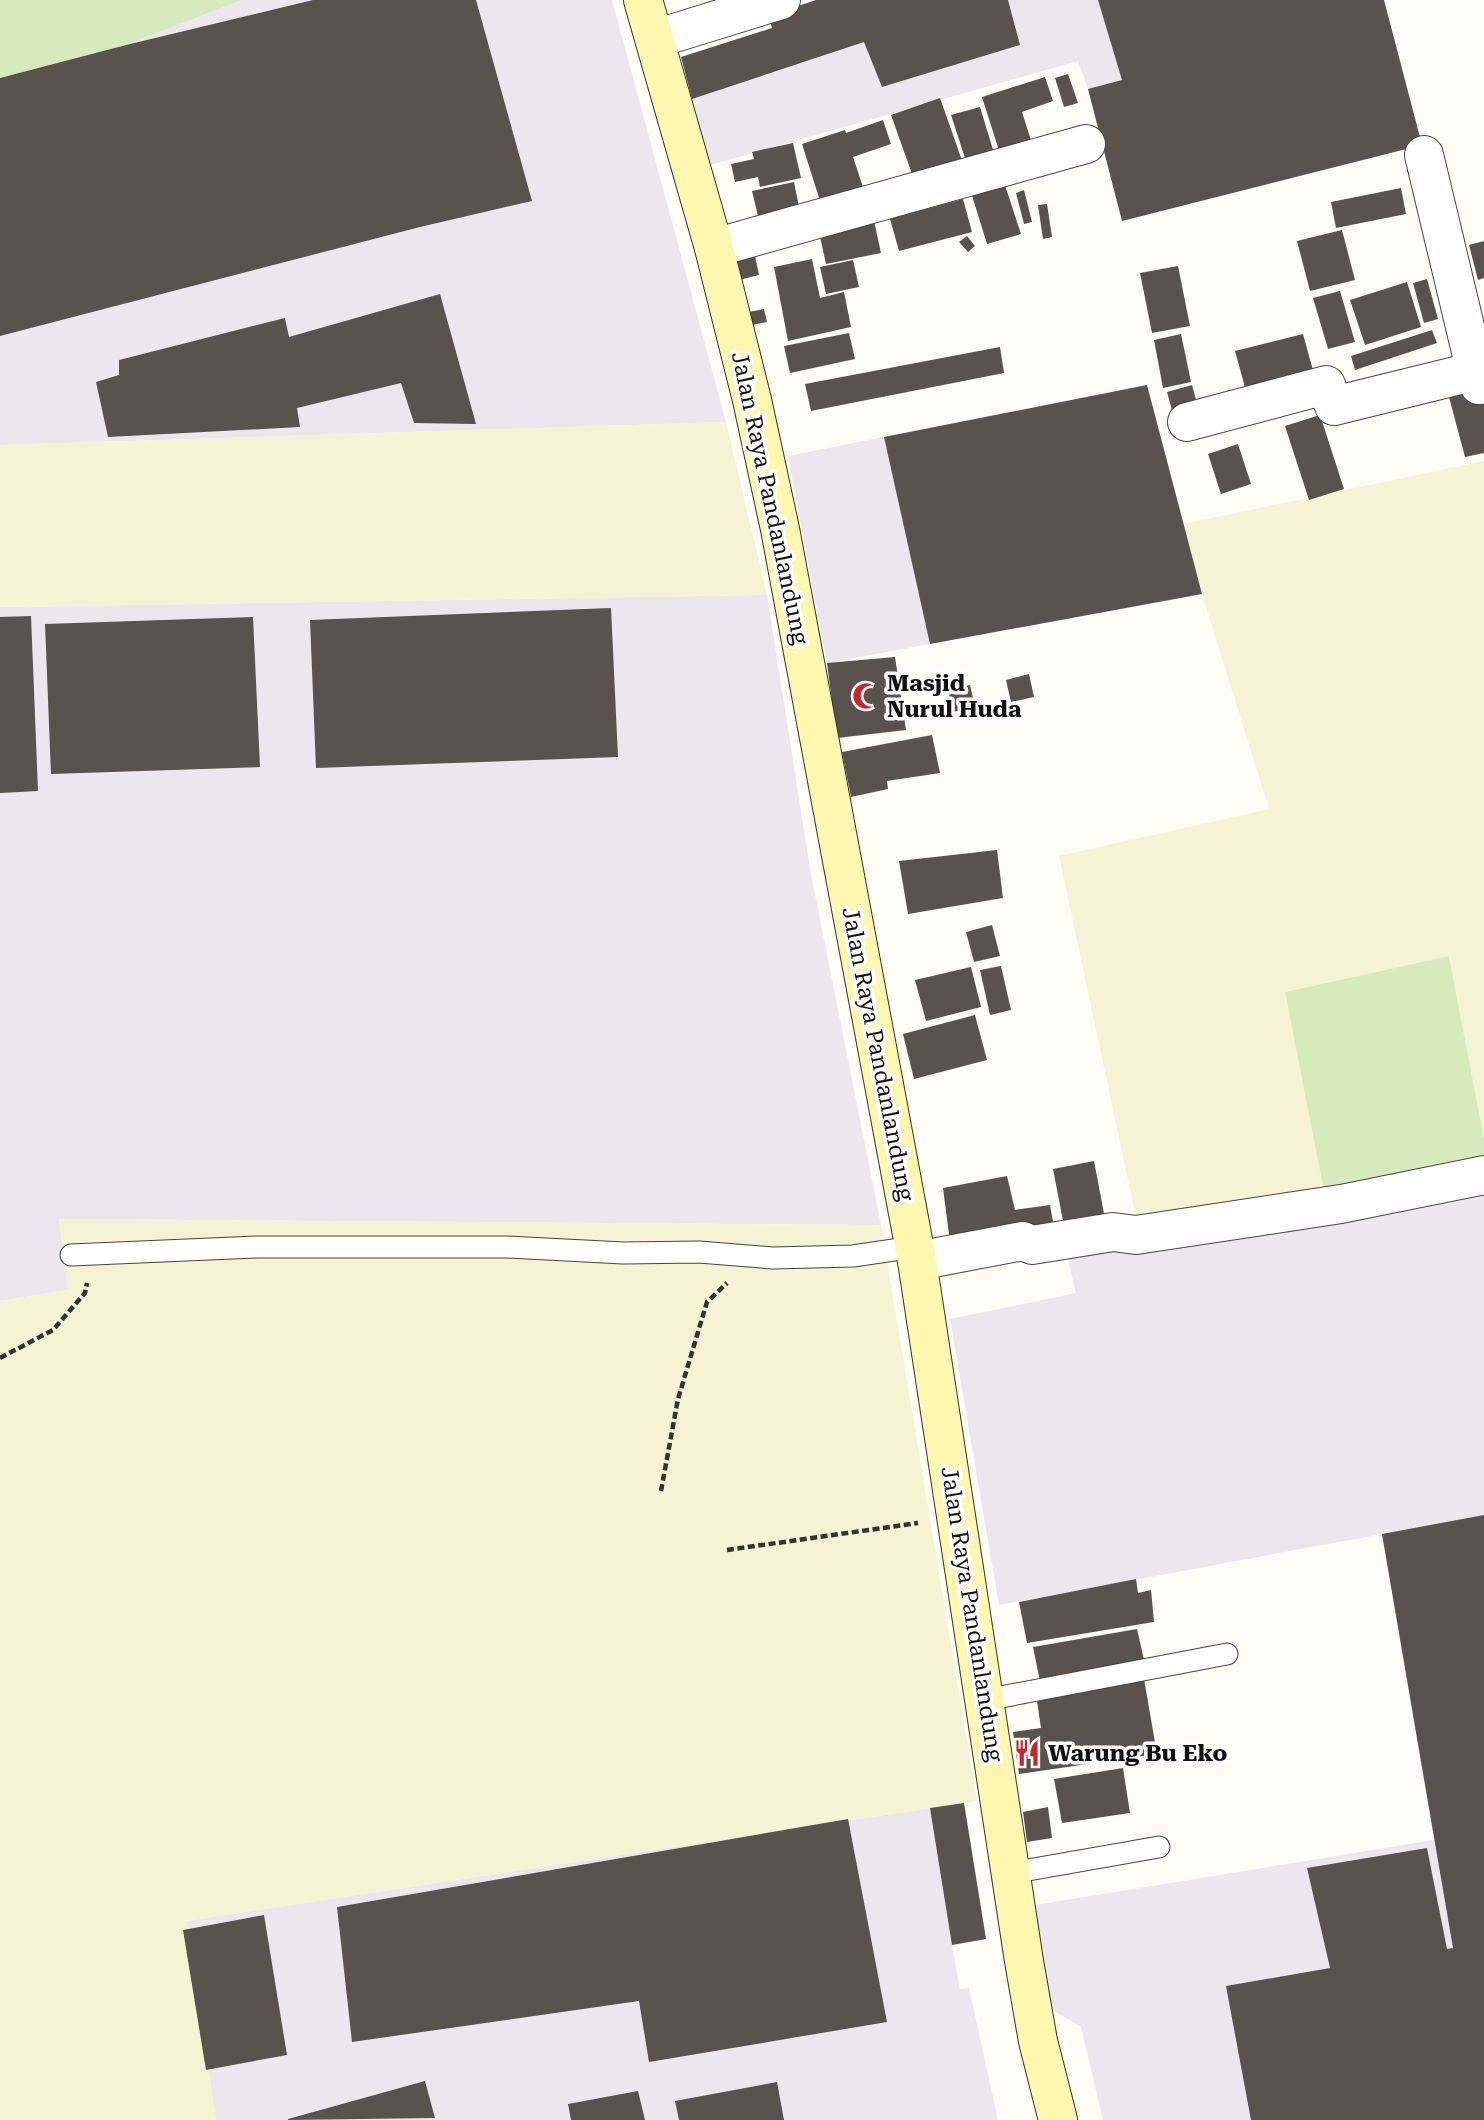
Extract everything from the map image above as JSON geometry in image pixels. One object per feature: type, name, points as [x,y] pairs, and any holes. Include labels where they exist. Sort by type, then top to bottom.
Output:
[{"type":"street","name":"Jalan Raya Pandanlandung","points":[[643,0],[713,248],[752,400],[780,529],[916,1254],[1038,2041],[1058,2120]]},
{"type":"street","points":[[655,39],[781,0]]},
{"type":"street","points":[[713,248],[1086,144]]},
{"type":"street","points":[[1187,422],[1326,385],[1334,406],[1480,378],[1424,155]]},
{"type":"street","points":[[916,1254],[1023,1241],[1032,1245],[1113,1232],[1136,1235],[1341,1203],[1484,1175]]},
{"type":"lane","points":[[81,1254],[257,1247],[507,1247],[623,1253],[699,1252],[773,1258],[916,1254]]},
{"type":"lane","points":[[985,1700],[1227,1654]]},
{"type":"lane","points":[[1011,1872],[1158,1847]]},
{"type":"path","points":[[0,1358],[53,1330],[85,1293],[81,1254]]},
{"type":"path","points":[[661,1490],[678,1399],[707,1302],[739,1272],[773,1258]]},
{"type":"path","points":[[727,1550],[957,1517]]},
{"type":"shaded area","points":[[242,0],[612,0],[726,422],[0,445],[0,78],[126,45]]},
{"type":"shaded area","points":[[848,0],[1384,0],[1422,145],[1122,221],[1088,89],[1078,61],[710,165],[692,99],[863,42]]},
{"type":"shaded area","points":[[1147,385],[1202,594],[827,663],[788,456]]},
{"type":"shaded area","points":[[726,422],[767,595],[0,607],[0,445]]},
{"type":"shaded area","points":[[1484,461],[1484,1139],[1449,956],[1285,992],[1326,1202],[1138,1227],[1059,856],[1269,809],[1183,524]]},
{"type":"shaded area","points":[[767,595],[810,869],[881,1225],[59,1219],[68,1290],[0,1301],[0,607]]},
{"type":"shaded area","points":[[1484,1180],[1484,2120],[1103,2120],[1081,2027],[1049,2008],[1035,1905],[1434,1840],[1382,1534],[999,1605],[950,1319],[1076,1293],[1064,1243]]},
{"type":"shaded area","points":[[59,1219],[881,1225],[977,1801],[186,1921],[216,2120],[0,2120],[0,1301],[68,1290]]},
{"type":"shaded area","points":[[964,1803],[986,1939],[952,1945],[960,1989],[969,1988],[998,2120],[216,2120],[185,1921]]},
{"type":"green space","points":[[0,0],[242,0],[126,45],[0,78]]},
{"type":"green space","points":[[1449,956],[1484,1139],[1484,1163],[1326,1202],[1285,992]]},
{"type":"building","points":[[313,0],[476,0],[532,201],[420,227],[0,336],[0,78]]},
{"type":"building","points":[[816,0],[1008,0],[1020,45],[882,87],[864,42],[692,99],[681,57],[772,28],[768,16]]},
{"type":"building","points":[[1098,0],[1384,0],[1422,145],[1122,221],[1088,89],[1122,80]]},
{"type":"building","points":[[1068,74],[1078,103],[1064,107],[1055,78]]},
{"type":"building","points":[[1045,77],[1053,101],[1022,112],[1034,150],[1002,160],[982,97]]},
{"type":"building","points":[[940,98],[965,169],[916,185],[891,115]]},
{"type":"building","points":[[980,107],[994,153],[966,161],[951,115]]},
{"type":"building","points":[[883,120],[891,144],[853,157],[864,190],[821,204],[802,144]]},
{"type":"building","points":[[793,143],[801,178],[760,187],[758,177],[735,182],[731,164],[754,159],[752,152]]},
{"type":"building","points":[[1003,179],[1021,234],[987,244],[970,189]]},
{"type":"building","points":[[794,182],[800,212],[759,220],[752,191]]},
{"type":"building","points":[[1401,188],[1406,214],[1336,228],[1331,202]]},
{"type":"building","points":[[1024,190],[1032,222],[1024,224],[1016,193]]},
{"type":"building","points":[[963,199],[972,232],[899,251],[890,219]]},
{"type":"building","points":[[1047,204],[1052,237],[1043,239],[1038,205]]},
{"type":"building","points":[[872,211],[881,253],[826,264],[817,223]]},
{"type":"building","points":[[1342,230],[1355,280],[1310,291],[1297,241]]},
{"type":"building","points":[[967,236],[975,246],[968,252],[959,242]]},
{"type":"building","points":[[1484,241],[1484,278],[1478,280],[1469,245]]},
{"type":"building","points":[[753,246],[759,275],[739,280],[732,251]]},
{"type":"building","points":[[812,259],[820,298],[844,292],[851,327],[788,341],[774,267]]},
{"type":"building","points":[[853,260],[859,287],[826,294],[820,267]]},
{"type":"building","points":[[1178,266],[1190,326],[1152,333],[1140,273]]},
{"type":"building","points":[[1427,279],[1438,319],[1424,323],[1413,283]]},
{"type":"building","points":[[1407,282],[1421,327],[1365,345],[1350,300]]},
{"type":"building","points":[[1340,291],[1355,342],[1328,349],[1313,298]]},
{"type":"building","points":[[440,294],[476,424],[414,423],[401,383],[297,408],[300,427],[108,437],[96,382],[119,375],[119,360],[285,318],[289,337]]},
{"type":"building","points":[[764,309],[767,322],[752,325],[749,312]]},
{"type":"building","points":[[1432,330],[1437,343],[1355,370],[1351,356]]},
{"type":"building","points":[[849,333],[855,359],[790,373],[784,346]]},
{"type":"building","points":[[1181,334],[1191,382],[1163,388],[1154,340]]},
{"type":"building","points":[[1303,334],[1314,374],[1246,391],[1235,351]]},
{"type":"building","points":[[1000,347],[1004,373],[811,411],[805,384]]},
{"type":"building","points":[[1147,385],[1202,594],[930,644],[884,437]]},
{"type":"building","points":[[1192,385],[1198,407],[1173,414],[1167,392]]},
{"type":"building","points":[[1484,389],[1484,453],[1465,457],[1449,397]]},
{"type":"building","points":[[1320,415],[1344,489],[1309,500],[1285,426]]},
{"type":"building","points":[[1238,444],[1251,484],[1221,494],[1208,454]]},
{"type":"building","points":[[611,608],[618,757],[316,768],[310,620]]},
{"type":"building","points":[[31,616],[38,791],[0,793],[0,617]]},
{"type":"building","points":[[253,617],[260,767],[51,774],[45,624]]},
{"type":"building","name":"Masjid Nurul Huda","points":[[895,657],[906,730],[837,738],[827,663]]},
{"type":"building","points":[[1029,674],[1034,697],[1011,702],[1006,680]]},
{"type":"building","points":[[970,685],[975,707],[953,712],[948,690]]},
{"type":"building","points":[[932,735],[940,773],[887,781],[888,789],[851,797],[842,752]]},
{"type":"building","points":[[997,850],[1003,898],[908,914],[899,861]]},
{"type":"building","points":[[992,925],[1000,956],[974,962],[966,932]]},
{"type":"building","points":[[1001,966],[1011,1010],[990,1015],[980,970]]},
{"type":"building","points":[[971,967],[981,1007],[926,1021],[915,980]]},
{"type":"building","points":[[975,1015],[987,1060],[914,1079],[903,1034]]},
{"type":"building","points":[[1094,1161],[1106,1224],[1065,1231],[1053,1169]]},
{"type":"building","points":[[1007,1176],[1015,1210],[1050,1205],[1055,1233],[951,1250],[943,1188]]},
{"type":"building","points":[[1484,1515],[1484,2120],[1251,2120],[1226,1986],[1330,1968],[1307,1868],[1427,1848],[1447,1949],[1453,1948],[1382,1534]]},
{"type":"building","points":[[1136,1579],[1138,1593],[1151,1590],[1154,1622],[1027,1643],[1019,1602]]},
{"type":"building","points":[[1137,1629],[1145,1664],[1041,1686],[1033,1647]]},
{"type":"building","points":[[1143,1673],[1157,1754],[1019,1774],[1013,1732],[1041,1728],[1036,1694]]},
{"type":"building","points":[[1123,1768],[1130,1813],[1062,1823],[1054,1779]]},
{"type":"building","points":[[964,1803],[986,1939],[952,1945],[930,1808]]},
{"type":"building","points":[[1048,1807],[1052,1838],[1027,1842],[1023,1812]]},
{"type":"building","points":[[848,1819],[887,2022],[649,2062],[639,2001],[352,2042],[337,1907]]},
{"type":"building","points":[[264,1915],[287,2055],[206,2070],[183,1930]]},
{"type":"building","points":[[425,2081],[435,2118],[288,2120],[288,2119]]},
{"type":"building","points":[[777,2082],[784,2120],[679,2120],[675,2101]]},
{"type":"building","points":[[638,2091],[645,2120],[571,2120],[568,2104]]},
{"type":"place","name":"Masjid Nurul Huda","points":[[866,696]]},
{"type":"place","name":"Warung Bu Eko","points":[[1027,1753]]}]
